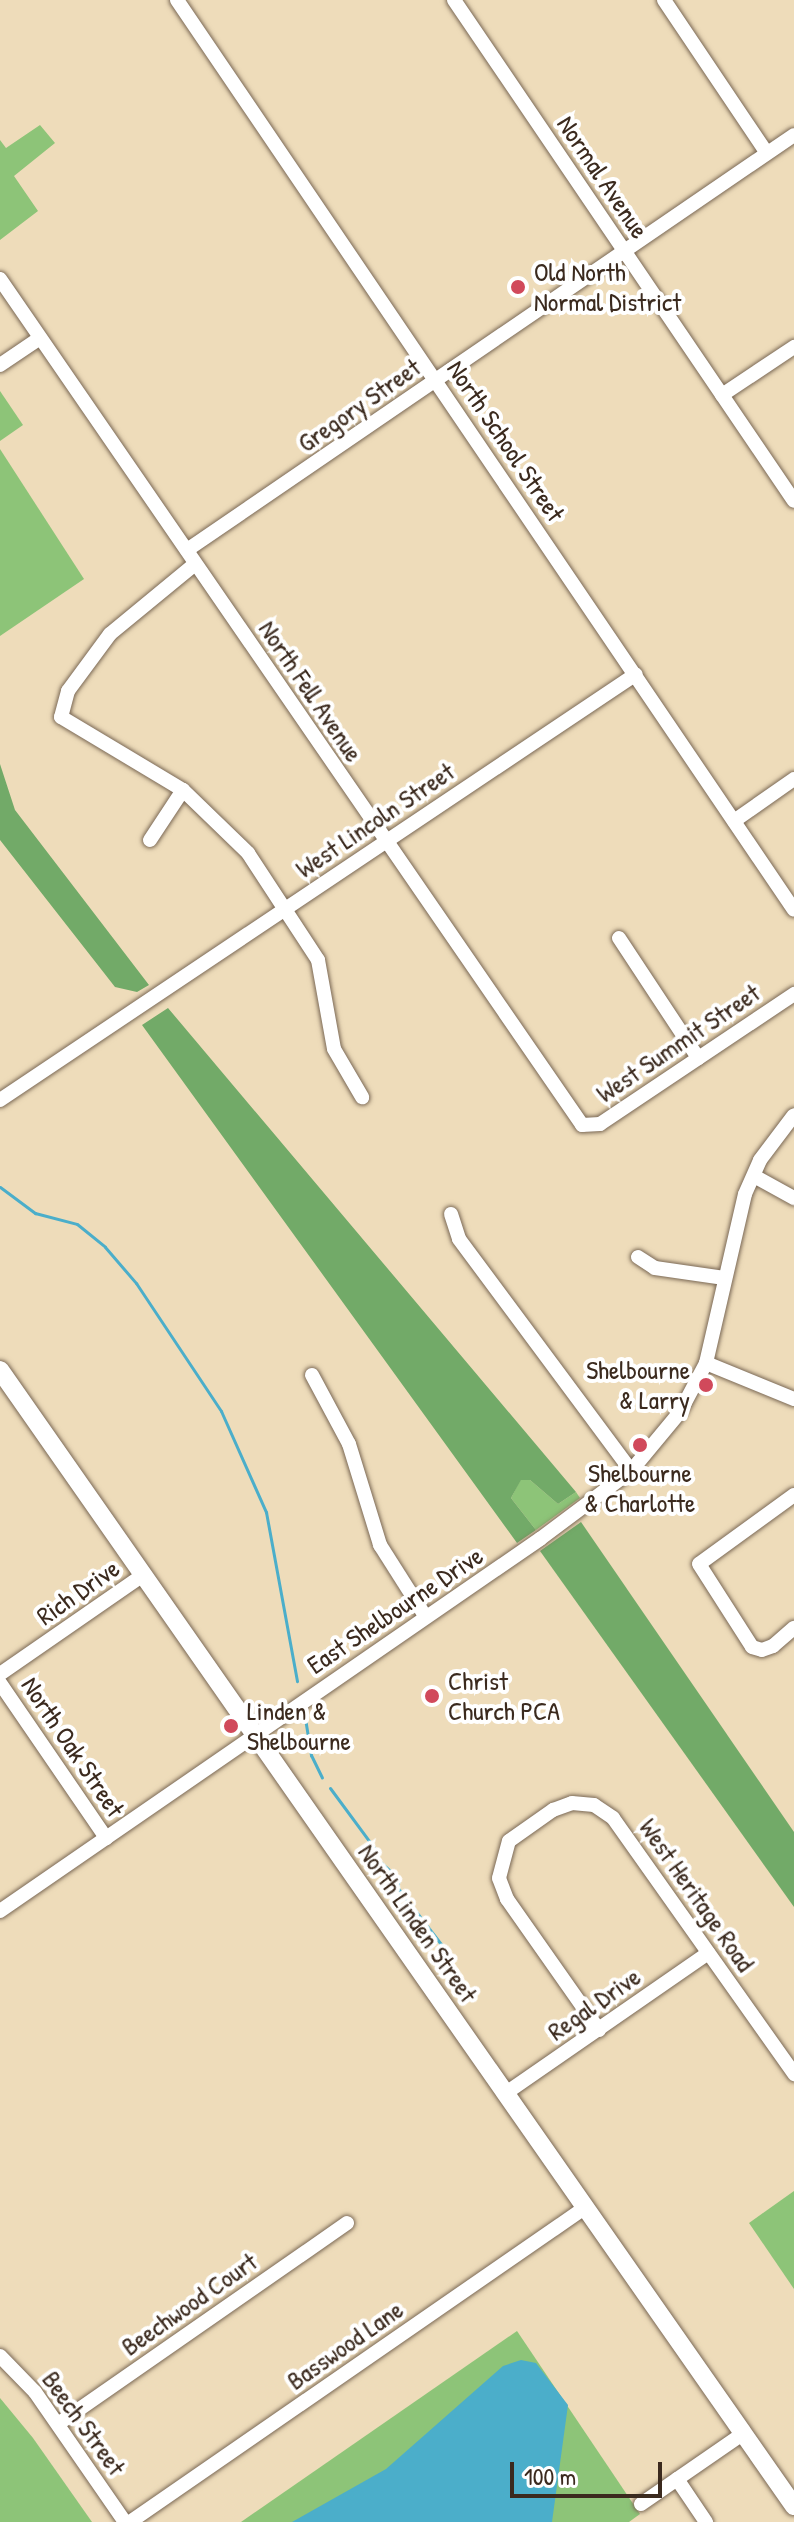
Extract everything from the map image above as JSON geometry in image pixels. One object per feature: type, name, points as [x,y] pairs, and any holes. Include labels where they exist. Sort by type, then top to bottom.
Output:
[{"type":"main road","name":"North Linden Street","points":[[0,1370],[794,2506]]},
{"type":"street","name":"North School Street","points":[[177,0],[794,910]]},
{"type":"street","name":"Normal Avenue","points":[[454,0],[794,501]]},
{"type":"street","points":[[664,0],[767,153]]},
{"type":"street","name":"Gregory Street","points":[[187,550],[794,135]]},
{"type":"street","name":"North Fell Avenue","points":[[0,279],[576,1119],[587,1127]]},
{"type":"street","points":[[0,365],[40,338]]},
{"type":"street","points":[[722,395],[794,347]]},
{"type":"street","points":[[195,564],[110,634],[59,709],[63,722],[183,790],[238,842],[318,960],[334,1049],[362,1097]]},
{"type":"street","name":"West Lincoln Street","points":[[0,1100],[636,674]]},
{"type":"street","points":[[734,821],[794,779]]},
{"type":"street","points":[[150,840],[183,790]]},
{"type":"street","points":[[619,938],[698,1058]]},
{"type":"street","name":"West Summit Street","points":[[587,1127],[600,1124],[794,994]]},
{"type":"street","name":"East Shelbourne Drive","points":[[0,1911],[540,1539],[631,1471],[680,1412],[706,1363],[733,1228],[754,1176],[794,1115]]},
{"type":"street","points":[[754,1176],[794,1198]]},
{"type":"street","points":[[451,1214],[459,1239],[631,1471]]},
{"type":"street","points":[[638,1257],[655,1268],[724,1278]]},
{"type":"street","points":[[706,1363],[794,1399]]},
{"type":"street","points":[[312,1375],[349,1444],[380,1545],[425,1616]]},
{"type":"street","points":[[794,1495],[708,1554],[699,1571],[756,1648],[773,1646],[794,1628]]},
{"type":"street","name":"Rich Drive","points":[[0,1674],[143,1575]]},
{"type":"street","name":"North Oak Street","points":[[0,1683],[106,1838]]},
{"type":"street","name":"West Heritage Road","points":[[599,2030],[500,1885],[505,1848],[532,1824],[572,1803],[608,1813],[794,2074]]},
{"type":"street","name":"Regal Drive","points":[[506,2093],[708,1953]]},
{"type":"street","name":"Basswood Lane","points":[[128,2522],[586,2207]]},
{"type":"street","name":"Beechwood Court","points":[[58,2424],[347,2223]]},
{"type":"street","name":"Beech Street","points":[[0,2356],[58,2424],[128,2522]]},
{"type":"street","points":[[641,2504],[744,2433]]},
{"type":"street","points":[[677,2479],[706,2522]]},
{"type":"green space","points":[[40,125],[55,143],[14,176],[38,211],[0,240],[0,140],[6,148]]},
{"type":"green space","points":[[0,391],[23,425],[0,441]]},
{"type":"green space","points":[[0,449],[84,579],[0,636]]},
{"type":"green space","points":[[0,764],[15,810],[149,985],[137,992],[115,987],[0,840]]},
{"type":"green space","points":[[168,1008],[576,1492],[558,1504],[530,1480],[521,1480],[511,1498],[536,1530],[517,1543],[142,1025]]},
{"type":"green space","points":[[521,1479],[530,1480],[558,1504],[576,1492],[580,1498],[536,1530],[511,1498]]},
{"type":"green space","points":[[581,1522],[794,1832],[794,1907],[540,1551]]},
{"type":"green space","points":[[794,2191],[794,2289],[749,2223]]},
{"type":"green space","points":[[517,2331],[640,2514],[629,2522],[241,2522]]},
{"type":"green space","points":[[0,2398],[33,2438],[92,2522],[0,2522]]},
{"type":"water","points":[[521,2360],[536,2363],[568,2405],[552,2522],[292,2522],[386,2469],[503,2366]]},
{"type":"waterway","points":[[0,1187],[35,1213],[77,1224],[105,1247],[136,1283],[221,1411],[266,1512],[297,1681]]},
{"type":"waterway","points":[[304,1712],[311,1755],[322,1778]]},
{"type":"waterway","points":[[330,1788],[375,1849],[376,1858],[399,1879],[397,1887],[444,1948],[445,1960]]},
{"type":"place","name":"Old North Normal District","points":[[518,287]]},
{"type":"place","name":"Shelbourne & Larry","points":[[706,1385]]},
{"type":"place","name":"Shelbourne & Charlotte","points":[[640,1445]]},
{"type":"place","name":"Christ Church PCA","points":[[432,1696]]},
{"type":"place","name":"Linden & Shelbourne","points":[[231,1726]]}]
